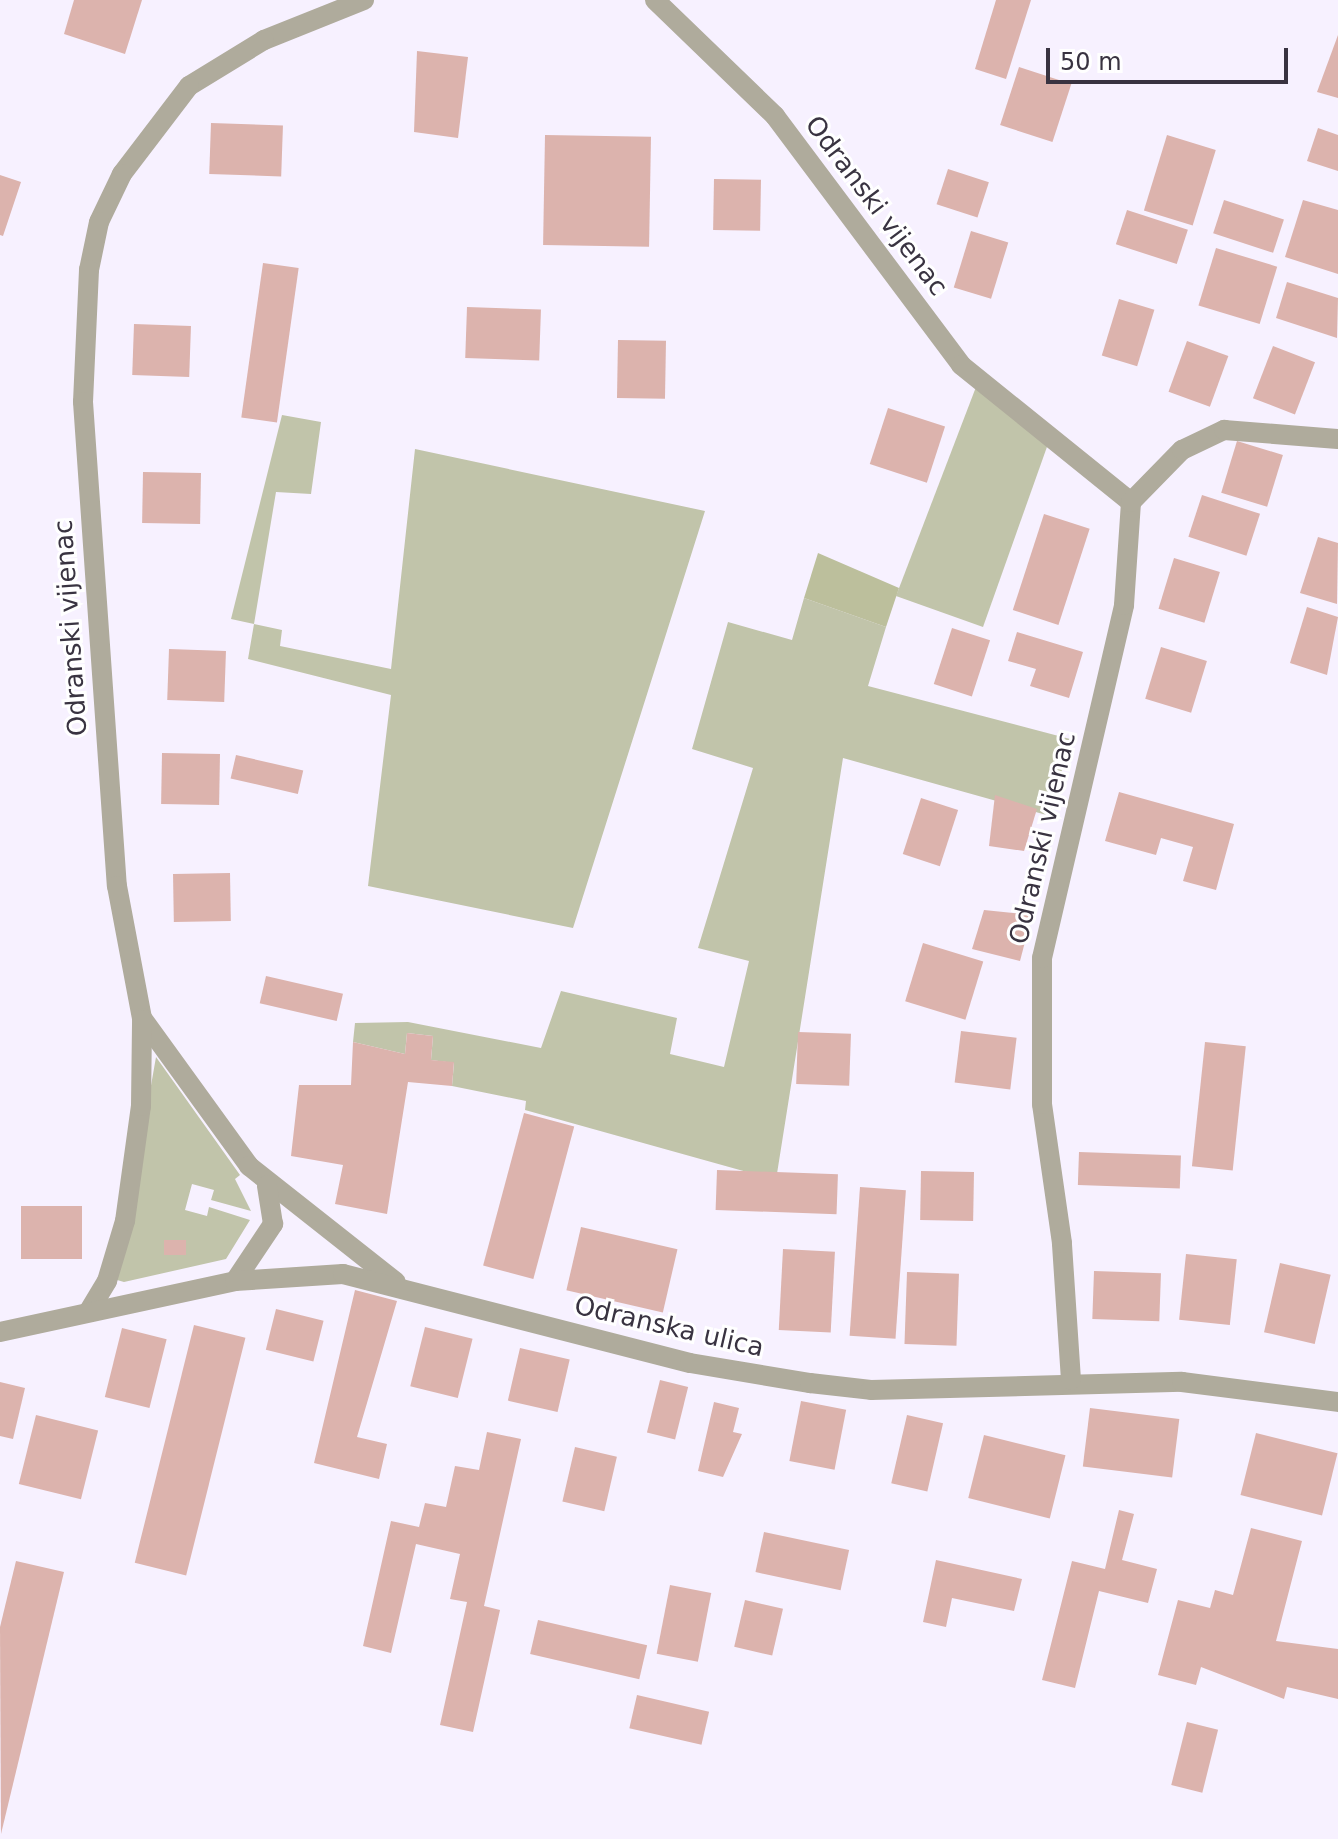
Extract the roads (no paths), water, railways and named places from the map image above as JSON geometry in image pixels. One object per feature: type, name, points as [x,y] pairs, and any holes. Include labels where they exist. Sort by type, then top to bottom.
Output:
[{"type":"street","name":"Odranski vijenac","points":[[364,0],[264,40],[189,86],[122,174],[99,222],[82,326],[90,550],[117,886],[142,1018],[267,1185],[396,1282]]},
{"type":"street","name":"Odranski vijenac","points":[[655,0],[775,116],[961,365],[1131,502],[1124,605],[1042,958],[1042,1104],[1062,1243],[1071,1380]]},
{"type":"street","points":[[1131,502],[1182,450],[1224,430],[1338,439]]},
{"type":"street","points":[[89,1311],[107,1281],[125,1221],[141,1106],[142,1018]]},
{"type":"street","points":[[235,1281],[273,1224],[267,1185]]},
{"type":"street","name":"Odranska ulica","points":[[0,1332],[235,1281],[308,1272],[396,1282],[676,1360],[810,1383],[871,1390],[1071,1380],[1182,1382],[1338,1402]]}]
